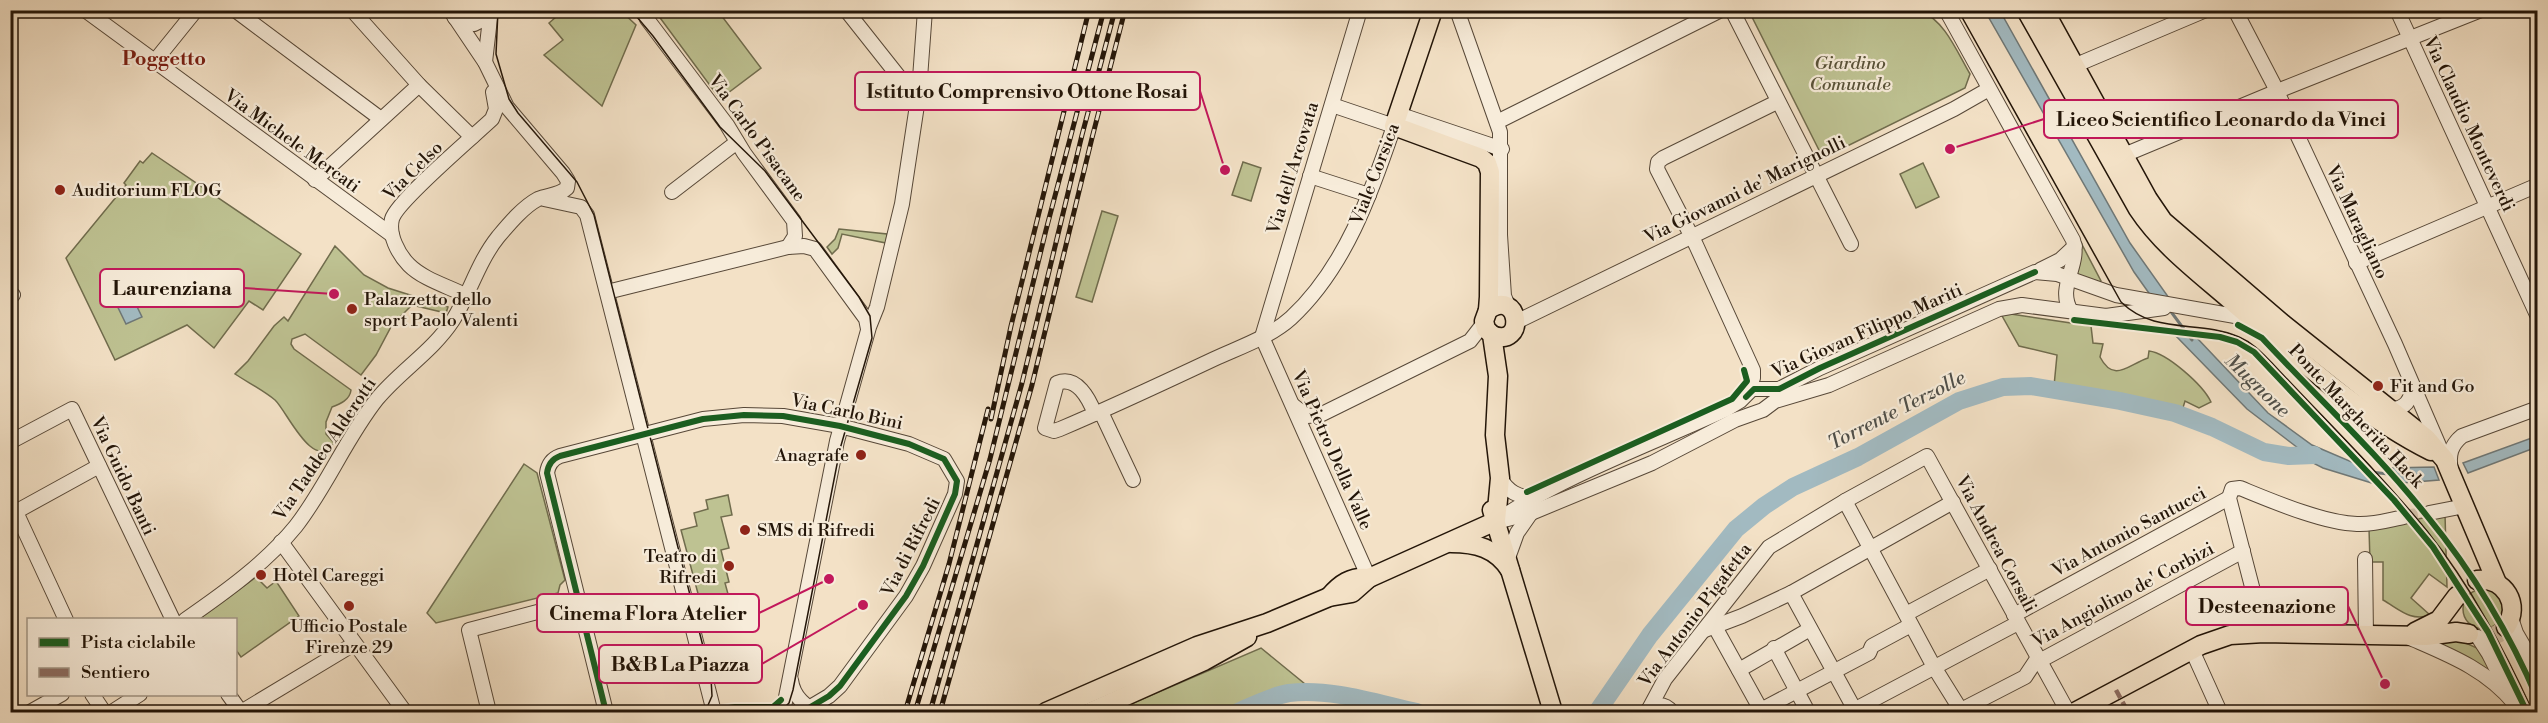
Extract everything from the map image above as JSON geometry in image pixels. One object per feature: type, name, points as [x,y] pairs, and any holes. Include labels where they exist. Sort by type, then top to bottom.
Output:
[{"type":"main road","name":"Viale Corsica","points":[[1396,120],[1433,10]]},
{"type":"main road","points":[[2026,10],[2147,222],[2164,242],[2253,319],[2382,422],[2447,461]]},
{"type":"main road","points":[[2044,10],[2163,221],[2281,322],[2389,410],[2421,433],[2447,461],[2497,583],[2510,597],[2512,608],[2508,623]]},
{"type":"main road","points":[[1396,120],[1407,133],[1471,153],[1484,160],[1491,177],[1500,322],[1495,435],[1489,501],[1553,712]]},
{"type":"main road","points":[[1495,435],[1500,478],[1496,521]]},
{"type":"main road","name":"Via Giovan Filippo Mariti","points":[[1046,712],[1197,645],[1267,623],[1329,597],[1352,593],[1369,578],[1496,521]]},
{"type":"main road","points":[[1450,543],[1472,544],[1486,548],[1510,566]]},
{"type":"main road","points":[[2484,554],[2477,580],[2497,583]]},
{"type":"main road","points":[[2405,636],[2439,620],[2457,596],[2454,608],[2457,620],[2477,636]]},
{"type":"main road","name":"Via Giovan Filippo Mariti","points":[[1090,712],[1213,657],[1267,623]]},
{"type":"main road","points":[[2075,712],[2192,650],[2230,635],[2264,633],[2427,636],[2456,632],[2477,636]]},
{"type":"street","points":[[10,15],[15,10]]},
{"type":"street","name":"Via Michele Mercati","points":[[85,10],[392,236]]},
{"type":"street","points":[[154,62],[196,10]]},
{"type":"street","points":[[234,10],[384,117]]},
{"type":"street","points":[[248,10],[384,117]]},
{"type":"street","points":[[352,10],[419,85],[472,137]]},
{"type":"street","points":[[452,14],[474,24],[482,20],[490,10]]},
{"type":"street","points":[[490,10],[486,63],[496,105],[492,119],[516,118]]},
{"type":"street","name":"Via Carlo Pisacane","points":[[644,10],[646,19],[794,221],[795,236],[788,247]]},
{"type":"street","points":[[846,10],[911,90],[920,86]]},
{"type":"street","points":[[783,712],[840,426],[868,329],[878,307],[902,204],[920,86],[925,10]]},
{"type":"street","name":"Via dell'Arcovata","points":[[1262,337],[1360,10]]},
{"type":"street","points":[[1457,10],[1497,122],[1502,148],[1500,235],[1504,296],[1500,322]]},
{"type":"street","points":[[1497,122],[1721,10]]},
{"type":"street","points":[[1732,10],[1851,244]]},
{"type":"street","points":[[1946,10],[2075,246],[2066,299],[2076,312],[2092,303],[2093,287]]},
{"type":"street","points":[[2076,65],[2206,10]]},
{"type":"street","name":"Via Maragliano","points":[[2235,10],[2277,91],[2447,461]]},
{"type":"street","name":"Via Claudio Monteverdi","points":[[2397,10],[2538,317]]},
{"type":"street","points":[[2124,155],[2481,10]]},
{"type":"street","points":[[452,14],[486,63],[505,104],[516,118]]},
{"type":"street","points":[[315,180],[419,85]]},
{"type":"street","name":"Via Giovanni de' Marignolli","points":[[1291,402],[1303,414],[1311,417],[1320,415],[1470,341],[1500,322],[1691,237],[1989,89]]},
{"type":"street","points":[[1760,410],[1747,406],[1754,378],[1753,370],[1657,169],[1658,162],[1777,102]]},
{"type":"street","points":[[1332,105],[1381,120],[1396,120],[1502,148]]},
{"type":"street","name":"Via Taddeo Alderotti","points":[[188,618],[243,577],[296,526],[368,411],[389,385],[446,329],[490,247],[515,219],[542,198],[563,192],[568,183],[563,173],[516,118]]},
{"type":"street","name":"Via Celso","points":[[392,236],[391,221],[398,208],[492,119]]},
{"type":"street","name":"Viale Corsica","points":[[1133,480],[1098,413],[1262,337],[1288,321],[1319,286],[1342,252],[1369,195],[1396,120]]},
{"type":"street","points":[[672,192],[737,142]]},
{"type":"street","points":[[1484,160],[1502,148]]},
{"type":"street","points":[[1310,177],[1369,195]]},
{"type":"street","points":[[2356,263],[2538,185]]},
{"type":"street","points":[[542,198],[583,208],[587,214],[714,712]]},
{"type":"street","points":[[392,236],[399,252],[410,266],[465,295]]},
{"type":"street","points":[[607,292],[788,247],[804,246],[817,252],[866,319],[868,329]]},
{"type":"street","points":[[2035,272],[2060,260],[2075,246]]},
{"type":"street","name":"Via Giovan Filippo Mariti","points":[[1496,521],[1534,498],[1725,410],[1751,393],[1790,385],[1820,368],[2035,272],[2051,272],[2149,305],[2281,322]]},
{"type":"street","points":[[2205,311],[2213,294],[2209,282]]},
{"type":"street","points":[[1271,305],[1274,315],[1288,321]]},
{"type":"street","name":"Via Giovan Filippo Mariti","points":[[1496,521],[1531,513],[1664,458],[1734,420],[1781,399],[1829,385],[2003,307],[2022,305],[2106,316],[2149,305]]},
{"type":"street","name":"Via Pietro Della Valle","points":[[1262,337],[1369,578]]},
{"type":"street","points":[[2389,410],[2400,408],[2408,403],[2412,385]]},
{"type":"street","name":"Via Giovan Filippo Mariti","points":[[1751,393],[1768,399],[1760,410]]},
{"type":"street","points":[[2447,461],[2452,447],[2468,431],[2538,408]]},
{"type":"street","name":"Via Guido Banti","points":[[10,442],[72,409],[172,618]]},
{"type":"street","name":"Via Carlo Bini","points":[[579,601],[547,473],[553,460],[703,419],[744,415],[794,417],[909,444],[940,457],[947,463],[957,481]]},
{"type":"street","name":"Via Antonio Pigafetta","points":[[1647,711],[1665,679],[1710,628],[1769,547],[1845,501],[1927,456]]},
{"type":"street","name":"Via Andrea Corsali","points":[[1927,456],[2067,712]]},
{"type":"street","points":[[65,618],[13,514],[99,466]]},
{"type":"street","points":[[1500,478],[1504,486],[1514,494],[1534,498]]},
{"type":"street","name":"Via di Rifredi","points":[[811,711],[836,691],[886,625],[922,566],[955,494],[957,481]]},
{"type":"street","points":[[2264,633],[2231,494],[2240,488],[2300,510],[2345,523],[2369,524],[2404,517]]},
{"type":"street","name":"Via Antonio Santucci","points":[[1854,712],[2231,494]]},
{"type":"street","points":[[1845,501],[1934,667],[1961,712]]},
{"type":"street","points":[[1953,502],[1791,592],[1710,628],[1739,670],[1759,711],[1869,653],[1872,646],[1909,620],[1990,569]]},
{"type":"street","points":[[2429,513],[2465,506]]},
{"type":"street","points":[[1510,566],[1515,537],[1531,513]]},
{"type":"street","points":[[281,542],[405,712]]},
{"type":"street","name":"Via Angiolino de' Corbizi","points":[[1961,712],[2025,676],[2037,659],[2045,658],[2243,550]]},
{"type":"street","points":[[2365,558],[2366,635]]},
{"type":"street","points":[[1791,592],[1854,712]]},
{"type":"street","points":[[489,712],[469,630],[579,601],[606,712]]},
{"type":"street","points":[[2508,623],[2533,652],[2538,671]]},
{"type":"street","points":[[1739,670],[1810,629]]},
{"type":"street","points":[[2405,636],[2481,671],[2497,683],[2516,708]]},
{"type":"street","points":[[2477,636],[2489,654],[2516,708]]},
{"type":"street","points":[[229,696],[241,712],[354,644]]},
{"type":"street","points":[[1774,648],[1808,712]]},
{"type":"street","points":[[2192,650],[2220,712]]},
{"type":"street","points":[[791,675],[793,690],[811,711]]},
{"type":"street","points":[[39,710],[59,696]]},
{"type":"street","points":[[93,696],[104,712]]},
{"type":"street","points":[[112,712],[137,696]]},
{"type":"street","points":[[1647,711],[1660,705],[1672,712]]},
{"type":"green space","points":[[563,11],[621,11],[636,25],[602,106],[544,55],[563,40],[549,23]]},
{"type":"green space","points":[[655,11],[718,11],[761,68],[720,99]]},
{"type":"green space","name":"Giardino Comunale","points":[[1754,11],[1921,11],[1944,30],[1970,74],[1965,88],[1823,158],[1750,13]]},
{"type":"green space","points":[[152,153],[301,254],[263,310],[249,301],[214,348],[187,325],[115,360],[66,258],[126,185],[124,183],[140,161],[143,163]]},
{"type":"green space","points":[[1243,162],[1261,168],[1251,201],[1232,195]]},
{"type":"green space","points":[[1923,163],[1939,197],[1916,208],[1900,174]]},
{"type":"green space","points":[[1102,211],[1118,216],[1092,302],[1076,297]]},
{"type":"green space","points":[[839,229],[887,234],[886,243],[842,234],[838,248],[832,254],[827,247],[835,239]]},
{"type":"green space","points":[[2077,235],[2101,281],[2099,282],[2076,274]]},
{"type":"green space","points":[[335,246],[364,275],[388,288],[448,307],[446,313],[412,305],[392,325],[376,355],[361,375],[305,334],[292,339],[291,344],[294,349],[351,390],[347,399],[332,407],[326,422],[326,434],[334,443],[326,450],[318,450],[301,437],[275,400],[235,374],[248,361],[274,326],[284,317],[288,321]]},
{"type":"green space","points":[[2001,314],[2091,326],[2093,343],[2103,344],[2100,357],[2105,365],[2116,371],[2148,358],[2149,351],[2157,353],[2184,371],[2211,402],[2199,408],[2185,401],[2182,411],[2054,386],[2057,355],[2019,346]]},
{"type":"green space","points":[[524,464],[537,473],[565,580],[560,585],[558,593],[436,623],[427,613]]},
{"type":"green space","points":[[728,495],[732,515],[721,517],[729,548],[721,550],[729,582],[725,583],[737,627],[708,631],[681,530],[697,526],[694,513],[708,509],[706,500]]},
{"type":"green space","points":[[2445,514],[2447,587],[2429,574],[2411,598],[2430,615],[2411,616],[2383,600],[2383,562],[2370,562],[2369,528]]},
{"type":"green space","points":[[256,577],[267,588],[276,581],[299,616],[241,657],[237,651],[237,618],[200,618]]},
{"type":"green space","points":[[2483,589],[2497,595],[2503,609],[2497,623],[2483,629],[2469,623],[2463,609],[2469,595]]},
{"type":"green space","points":[[2459,640],[2477,648],[2493,674],[2436,646],[2437,641]]},
{"type":"green space","points":[[1261,648],[1305,684],[1233,712],[1112,712]]},
{"type":"water","points":[[1985,11],[2000,11],[2130,243],[2169,298],[2151,296],[2134,272]]},
{"type":"water","points":[[125,282],[142,317],[126,324],[109,289]]},
{"type":"water","points":[[2175,335],[2197,338],[2268,413],[2312,445],[2359,465],[2375,484],[2313,463],[2298,448],[2247,409]]},
{"type":"water","points":[[2537,436],[2537,447],[2468,473],[2463,463]]},
{"type":"water","points":[[2434,467],[2439,480],[2402,483],[2389,468]]},
{"type":"waterway","name":"Mugnone","points":[[2169,309],[2192,340]]},
{"type":"waterway","name":"Torrente Terzolle","points":[[1597,712],[1650,635],[1736,529],[1764,506],[1793,487],[1858,457],[1959,401],[2003,387],[2031,386],[2175,413],[2212,427],[2264,452],[2289,456],[2314,455]]},
{"type":"waterway","name":"Mugnone","points":[[2362,471],[2397,475]]},
{"type":"waterway","name":"Torrente Terzolle","points":[[1238,712],[1276,696],[1305,692],[1337,694],[1417,712]]},
{"type":"tunnel","points":[[2404,517],[2429,513]]},
{"type":"tunnel","points":[[2485,638],[2498,634],[2506,627]]},
{"type":"tram line","points":[[498,10],[496,54],[509,99],[518,113],[577,182],[594,215],[711,678],[712,696],[705,712]]},
{"type":"tram line","points":[[631,10],[720,127],[765,171],[859,297],[870,316],[872,338],[840,449],[793,690],[789,703],[780,712]]},
{"type":"tram line","points":[[1958,10],[2121,302],[2134,313],[2149,319],[2209,329],[2239,337],[2253,345],[2265,356],[2390,488],[2443,552],[2486,618],[2533,712]]},
{"type":"railway","points":[[991,419],[1011,326],[1089,10]]},
{"type":"railway","points":[[915,712],[990,459],[1046,230],[1104,10]]},
{"type":"railway","points":[[930,712],[1022,383],[1115,10]]},
{"type":"railway","points":[[940,712],[1032,385],[1125,10]]},
{"type":"railway","points":[[905,712],[949,564],[988,409]]},
{"type":"marked path","points":[[2116,690],[2128,712]]},
{"type":"cycle path","points":[[1746,397],[1754,389],[1779,389],[1820,368],[2035,272]]},
{"type":"cycle path","points":[[2074,320],[2220,337],[2237,342],[2254,352],[2394,500],[2433,547],[2488,632],[2527,712]]},
{"type":"cycle path","name":"Ponte Margherita Hack","points":[[2238,325],[2262,338],[2367,448],[2444,537],[2489,604],[2538,700]]},
{"type":"cycle path","points":[[1527,492],[1732,399],[1747,381],[1744,370]]},
{"type":"cycle path","points":[[606,712],[547,473],[549,465],[560,456],[703,419],[744,415],[783,416],[840,426],[909,444],[944,459],[957,481],[955,494],[923,566],[906,596],[840,686],[829,696],[802,712]]},
{"type":"cycle path","points":[[703,712],[735,707],[773,707],[781,700]]},
{"type":"place","name":"Liceo Scientifico Leonardo da Vinci","points":[[1950,149]]},
{"type":"place","name":"Istituto Comprensivo Ottone Rosai","points":[[1225,170]]},
{"type":"place","name":"Auditorium FLOG","points":[[60,190]]},
{"type":"place","name":"Laurenziana","points":[[334,294]]},
{"type":"place","name":"Palazzetto dello sport Paolo Valenti","points":[[352,309]]},
{"type":"place","name":"Fit and Go","points":[[2378,386]]},
{"type":"place","name":"Anagrafe","points":[[861,455]]},
{"type":"place","name":"SMS di Rifredi","points":[[745,530]]},
{"type":"place","name":"Teatro di Rifredi","points":[[729,566]]},
{"type":"place","name":"Hotel Careggi","points":[[261,575]]},
{"type":"place","name":"Cinema Flora Atelier","points":[[829,579]]},
{"type":"place","name":"B&B La Piazza","points":[[863,605]]},
{"type":"place","name":"Ufficio Postale Firenze 29","points":[[349,606]]},
{"type":"place","name":"Desteenazione","points":[[2385,684]]},
{"type":"district","name":"Poggetto","points":[[164,59]]}]
